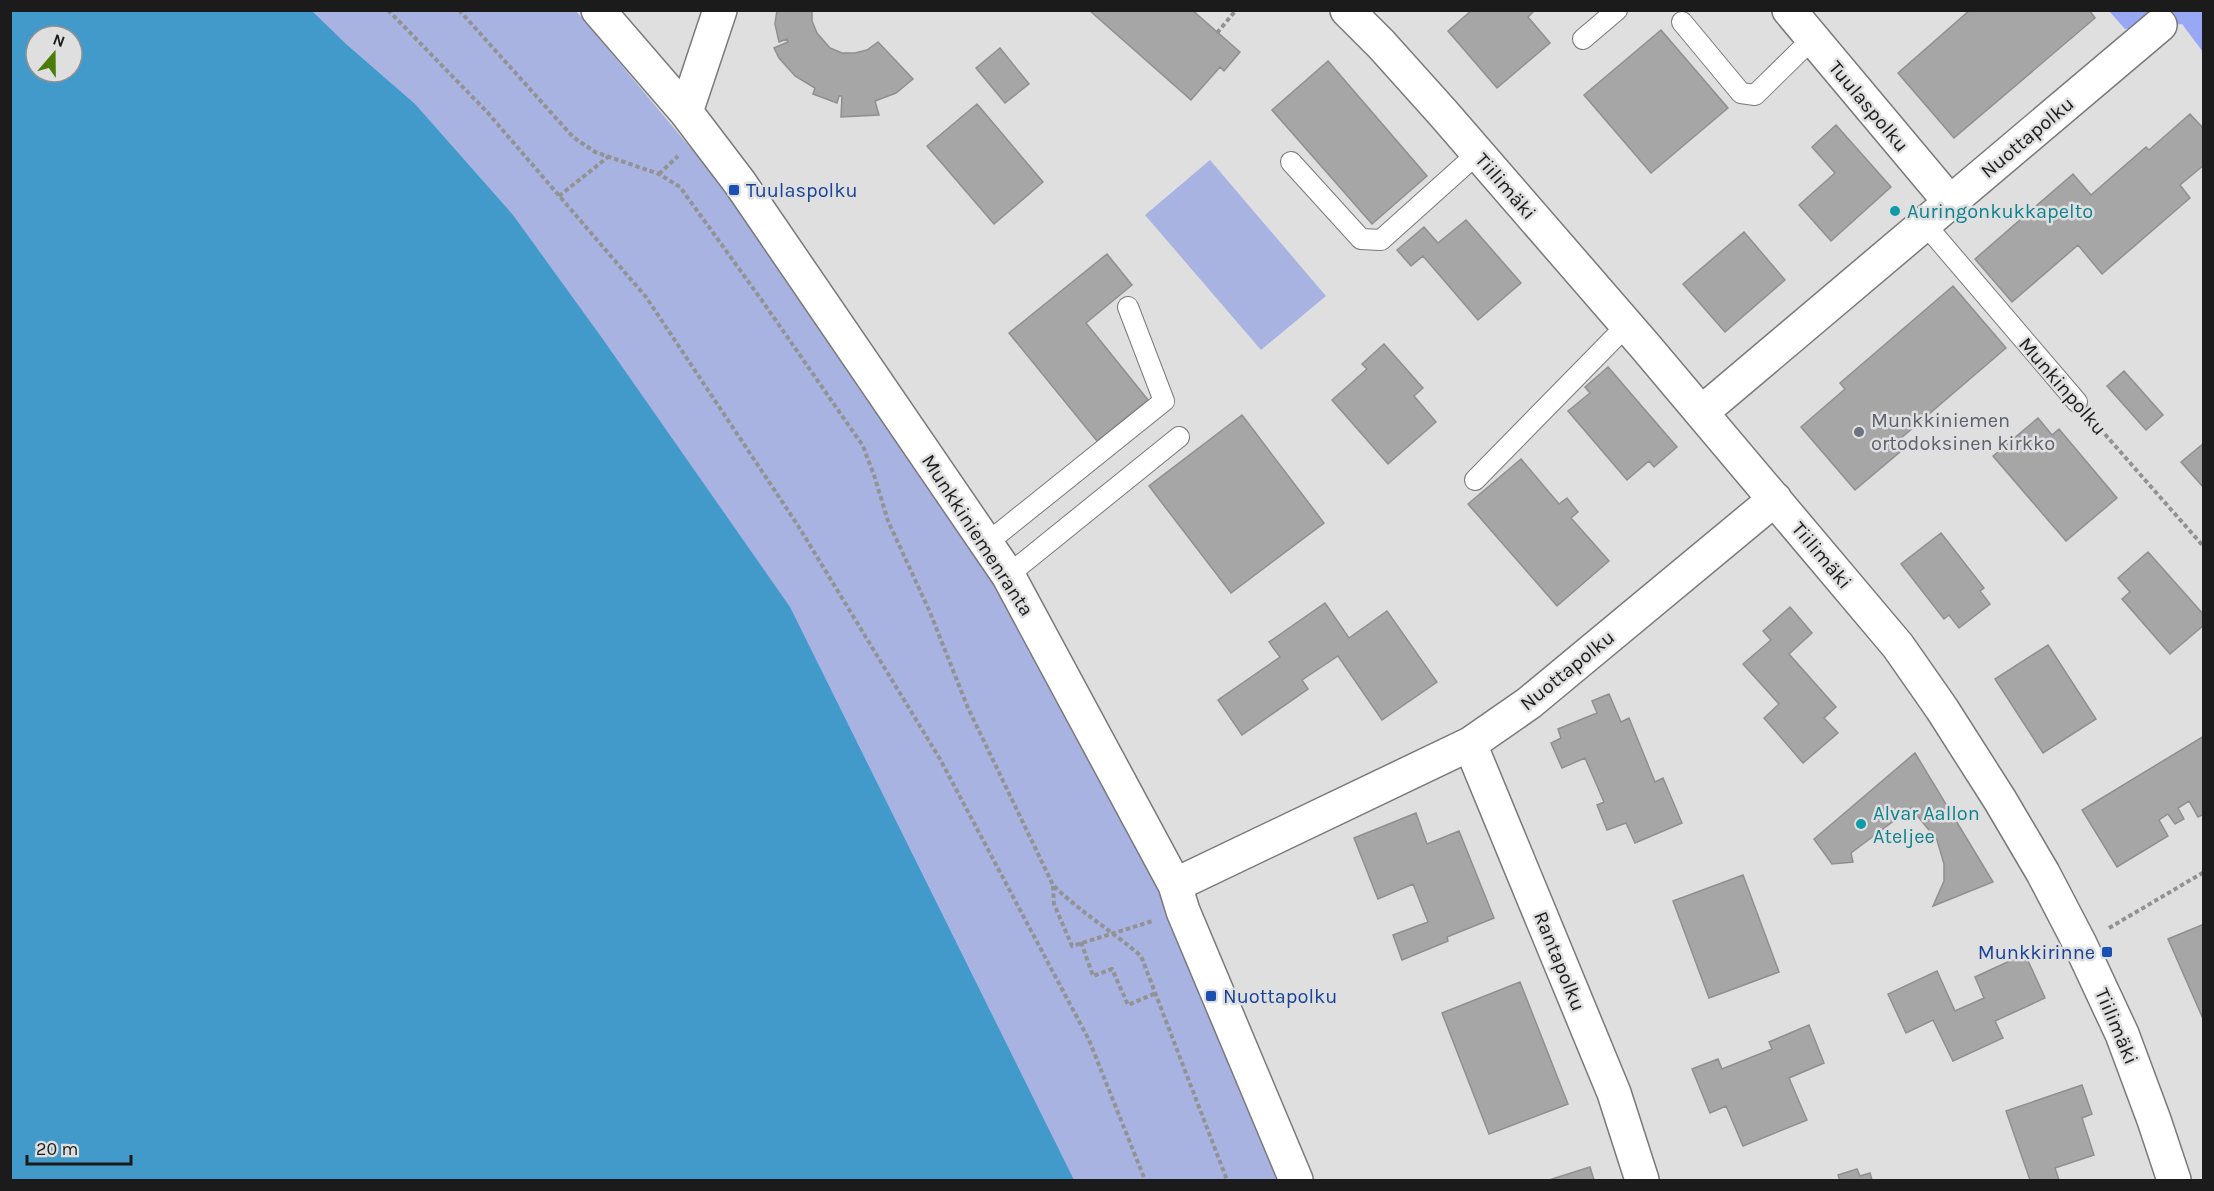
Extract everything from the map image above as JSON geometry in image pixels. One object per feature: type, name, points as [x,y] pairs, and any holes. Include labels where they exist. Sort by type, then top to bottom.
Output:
[{"type":"street","name":"Munkkiniemenranta","points":[[598,10],[686,112],[740,183],[1008,575],[1179,898],[1296,1180]]},
{"type":"street","points":[[686,112],[720,10]]},
{"type":"street","name":"Tiilimäki","points":[[1347,10],[1381,44],[1478,153],[1702,412],[1898,646],[1942,709],[2011,818],[2080,944],[2122,1034],[2174,1180]]},
{"type":"street","name":"Tuulaspolku","points":[[1789,10],[1950,202]]},
{"type":"street","name":"Nuottapolku","points":[[1702,412],[2160,25]]},
{"type":"street","name":"Nuottapolku","points":[[1179,898],[1470,744],[1529,703],[1775,499]]},
{"type":"street","name":"Rantapolku","points":[[1470,744],[1614,1093],[1642,1180]]},
{"type":"lane","points":[[1583,39],[1617,10]]},
{"type":"lane","points":[[1682,22],[1741,93],[1748,95],[1755,95],[1812,39]]},
{"type":"lane","points":[[1291,162],[1361,239],[1381,240],[1478,153]]},
{"type":"lane","name":"Munkinpolku","points":[[1924,223],[2077,402]]},
{"type":"lane","points":[[987,543],[1164,401],[1128,307]]},
{"type":"lane","points":[[1475,480],[1627,326]]},
{"type":"lane","points":[[1008,575],[1179,437]]},
{"type":"path","points":[[388,10],[488,113],[646,297],[797,524],[940,759],[1089,1040],[1145,1180]]},
{"type":"path","points":[[459,10],[573,137],[595,152],[659,174],[680,187],[863,447],[888,520],[929,610],[968,708],[1053,885],[1074,906],[1141,957],[1227,1180]]},
{"type":"path","points":[[1217,33],[1236,10]]},
{"type":"path","points":[[560,196],[608,157]]},
{"type":"path","name":"Munkinpolku","points":[[2077,402],[2204,547]]},
{"type":"path","points":[[2080,944],[2204,872]]},
{"type":"path","points":[[1053,885],[1054,904],[1072,946],[1113,934],[1179,898]]},
{"type":"path","points":[[1081,942],[1094,976],[1112,969],[1128,1005],[1156,993]]},
{"type":"shaded area","points":[[10,11],[312,11],[415,104],[513,215],[790,607],[1074,1180],[11,1180]]},
{"type":"shaded area","points":[[104,11],[576,11],[730,195],[976,546],[1158,886],[1283,1180],[962,1180]]},
{"type":"shaded area","points":[[2109,11],[2203,11],[2203,52],[2182,24],[2125,29]]},
{"type":"shaded area","points":[[1210,160],[1326,296],[1261,350],[1145,215]]},
{"type":"building","points":[[777,10],[812,10],[812,21],[817,33],[830,48],[842,53],[855,53],[867,50],[878,42],[913,79],[896,93],[875,101],[879,115],[841,117],[842,96],[839,96],[837,103],[813,94],[815,88],[795,76],[779,58],[774,48],[788,42],[787,39],[779,42],[775,24]]},
{"type":"building","points":[[1089,10],[1192,10],[1240,52],[1224,71],[1220,67],[1191,100]]},
{"type":"building","points":[[1472,10],[1535,10],[1528,17],[1550,43],[1497,88],[1448,31]]},
{"type":"building","points":[[1970,10],[2089,10],[2095,18],[1954,138],[1898,73]]},
{"type":"building","points":[[1661,30],[1728,108],[1651,173],[1584,95]]},
{"type":"building","points":[[1000,48],[1029,84],[1005,103],[976,68]]},
{"type":"building","points":[[1328,61],[1427,176],[1372,224],[1272,110]]},
{"type":"building","points":[[977,104],[1043,182],[994,224],[927,146]]},
{"type":"building","points":[[2190,114],[2204,129],[2204,165],[2180,185],[2190,198],[2102,274],[2078,245],[2012,302],[1975,259],[2073,174],[2091,195],[2146,147],[2149,150]]},
{"type":"building","points":[[1836,125],[1891,187],[1831,241],[1799,205],[1835,173],[1812,147]]},
{"type":"building","points":[[1466,220],[1521,283],[1478,320],[1423,256],[1411,266],[1397,250],[1424,227],[1438,243]]},
{"type":"building","points":[[1744,232],[1785,280],[1725,332],[1683,284]]},
{"type":"building","points":[[1107,254],[1132,285],[1086,323],[1148,400],[1097,441],[1009,333]]},
{"type":"building","points":[[1953,286],[2006,348],[1893,445],[1900,452],[1855,490],[1801,427],[1845,389],[1840,383]]},
{"type":"building","points":[[1384,344],[1423,388],[1414,396],[1436,422],[1388,464],[1332,400],[1367,369],[1362,364]]},
{"type":"building","points":[[1608,367],[1677,447],[1654,467],[1649,461],[1627,480],[1568,411],[1590,393],[1585,387]]},
{"type":"building","points":[[2124,371],[2163,415],[2146,430],[2107,386]]},
{"type":"building","points":[[1242,415],[1324,523],[1231,593],[1149,486]]},
{"type":"building","points":[[2038,418],[2052,435],[2059,429],[2117,498],[2066,541],[1993,456]]},
{"type":"building","points":[[2204,443],[2204,488],[2181,462]]},
{"type":"building","points":[[1521,459],[1559,504],[1567,498],[1578,512],[1571,518],[1609,561],[1557,606],[1468,504]]},
{"type":"building","points":[[1941,533],[1984,588],[1980,591],[1990,604],[1959,628],[1949,615],[1944,619],[1901,564]]},
{"type":"building","points":[[2148,552],[2204,615],[2204,625],[2170,654],[2122,599],[2130,592],[2118,578]]},
{"type":"building","points":[[1325,603],[1349,638],[1387,611],[1437,682],[1382,720],[1338,656],[1302,680],[1308,689],[1242,735],[1218,700],[1280,657],[1269,642]]},
{"type":"building","points":[[1790,607],[1812,633],[1789,654],[1836,707],[1824,718],[1838,733],[1803,763],[1764,718],[1779,704],[1743,664],[1771,640],[1763,631]]},
{"type":"building","points":[[2048,645],[2096,719],[2043,753],[1995,679]]},
{"type":"building","points":[[1609,694],[1621,722],[1629,718],[1655,782],[1663,778],[1682,823],[1635,843],[1626,823],[1607,830],[1597,805],[1604,802],[1585,758],[1562,768],[1551,743],[1561,738],[1558,729],[1597,713],[1592,701]]},
{"type":"building","points":[[2204,736],[2204,814],[2198,817],[2189,801],[2178,808],[2184,819],[2175,824],[2168,814],[2159,820],[2168,836],[2117,867],[2082,810]]},
{"type":"building","name":"Alvar Aallon Ateljee","points":[[1915,753],[1993,882],[1933,906],[1944,881],[1944,864],[1937,840],[1911,808],[1851,853],[1853,862],[1832,864],[1814,839]]},
{"type":"building","points":[[1416,813],[1427,844],[1459,831],[1494,918],[1447,937],[1448,941],[1402,960],[1393,935],[1428,922],[1413,884],[1378,899],[1354,838]]},
{"type":"building","points":[[1743,875],[1779,972],[1709,998],[1673,901]]},
{"type":"building","points":[[2204,924],[2204,1021],[2168,939]]},
{"type":"building","points":[[2025,954],[2045,998],[1995,1021],[2003,1038],[1953,1061],[1933,1020],[1906,1033],[1888,994],[1937,971],[1955,1011],[1984,998],[1975,977]]},
{"type":"building","points":[[1520,982],[1568,1104],[1489,1134],[1442,1013]]},
{"type":"building","points":[[1809,1025],[1824,1063],[1789,1078],[1807,1120],[1743,1146],[1726,1106],[1710,1113],[1692,1069],[1718,1059],[1722,1069],[1772,1049],[1769,1042]]},
{"type":"building","points":[[2082,1085],[2092,1114],[2082,1118],[2094,1155],[2055,1168],[2059,1180],[2030,1180],[2006,1111]]},
{"type":"building","points":[[1590,1167],[1594,1180],[1549,1180]]},
{"type":"building","points":[[1857,1169],[1860,1176],[1870,1173],[1872,1180],[1840,1180],[1838,1175]]},
{"type":"place","name":"Tuulaspolku","points":[[734,190]]},
{"type":"place","name":"Auringonkukkapelto","points":[[1895,211]]},
{"type":"place","name":"Munkkiniemen ortodoksinen kirkko","points":[[1859,432]]},
{"type":"place","name":"Alvar Aallon Ateljee","points":[[1861,824]]},
{"type":"place","name":"Munkkirinne","points":[[2107,952]]},
{"type":"place","name":"Nuottapolku","points":[[1211,996]]}]
